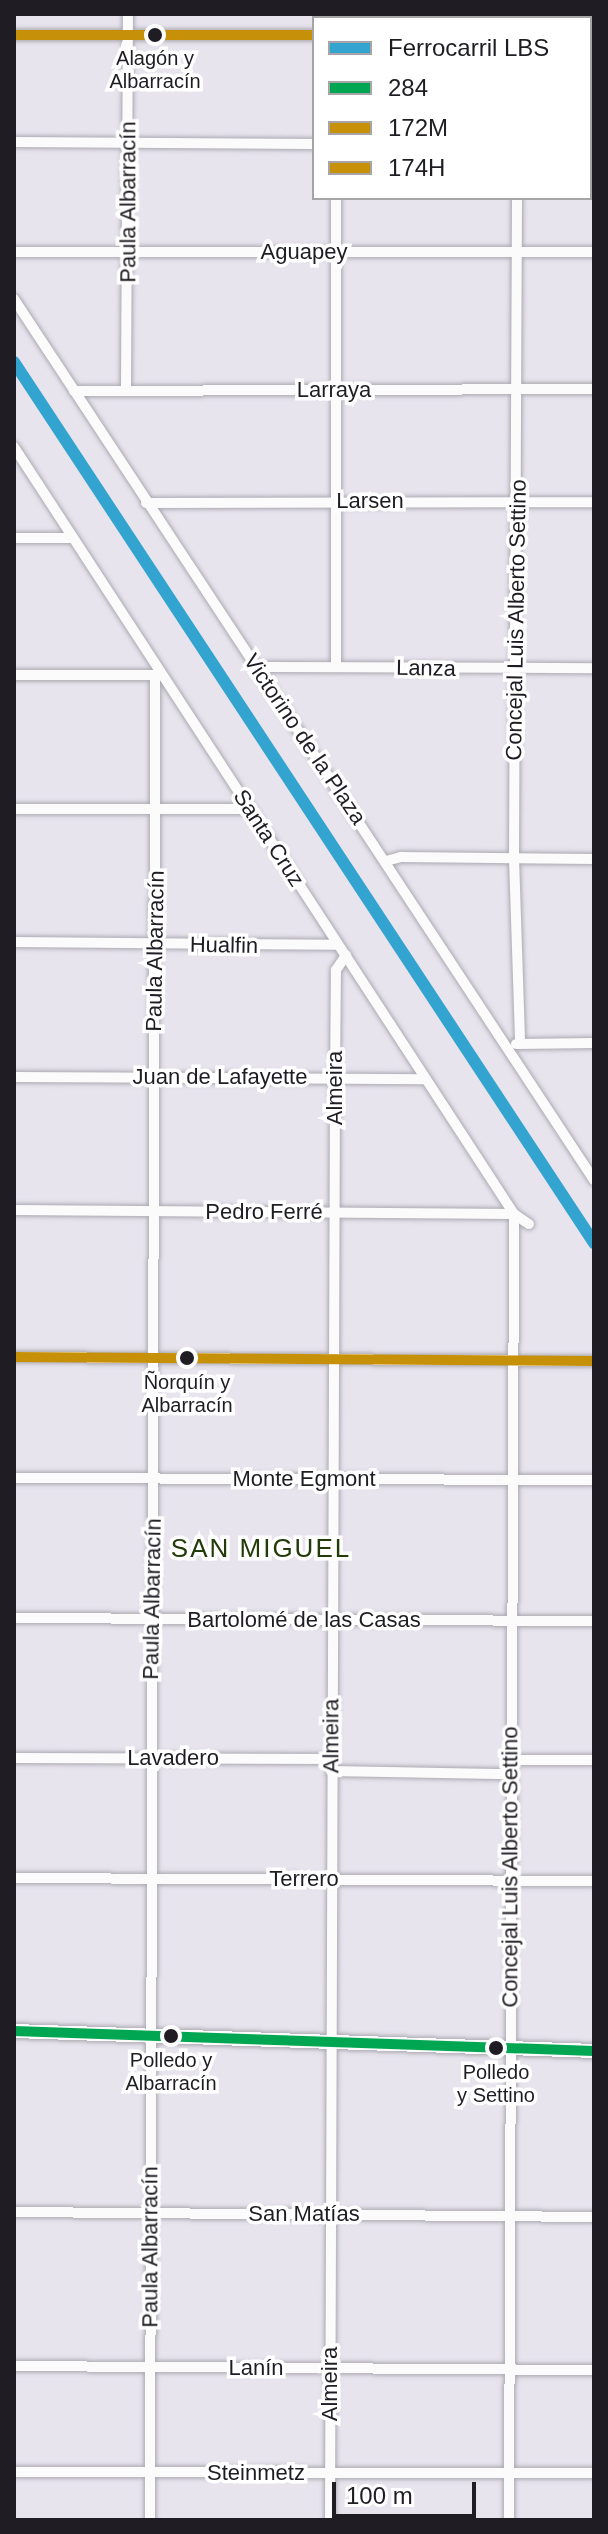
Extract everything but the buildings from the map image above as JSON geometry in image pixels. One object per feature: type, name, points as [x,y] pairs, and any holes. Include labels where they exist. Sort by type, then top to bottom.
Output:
[{"type":"main road","points":[[14,2031],[594,2051]]},
{"type":"street","name":"Paula Albarracín","points":[[126,389],[128,14]]},
{"type":"street","points":[[14,35],[312,35]]},
{"type":"street","points":[[14,142],[312,144]]},
{"type":"street","points":[[336,200],[336,667]]},
{"type":"street","name":"Concejal Luis Alberto Settino","points":[[517,200],[514,858],[520,1042]]},
{"type":"street","name":"Aguapey","points":[[14,252],[594,252]]},
{"type":"street","name":"Victorino de la Plaza","points":[[14,299],[594,1180]]},
{"type":"street","name":"Larraya","points":[[74,391],[594,389]]},
{"type":"street","name":"Santa Cruz","points":[[14,447],[158,675],[250,809],[514,1214],[529,1224]]},
{"type":"street","name":"Larsen","points":[[146,503],[594,502]]},
{"type":"street","points":[[14,538],[73,538]]},
{"type":"street","name":"Lanza","points":[[260,672],[268,667],[594,668]]},
{"type":"street","points":[[14,675],[158,675]]},
{"type":"street","name":"Paula Albarracín","points":[[150,2520],[151,2213],[147,2035],[158,675]]},
{"type":"street","points":[[14,809],[250,809]]},
{"type":"street","points":[[386,861],[594,859]]},
{"type":"street","name":"Hualfin","points":[[14,942],[338,945]]},
{"type":"street","name":"Almeira","points":[[330,2520],[329,1879],[336,970],[346,955]]},
{"type":"street","points":[[508,1048],[520,1042],[594,1043]]},
{"type":"street","name":"Juan de Lafayette","points":[[14,1077],[426,1079]]},
{"type":"street","name":"Pedro Ferré","points":[[14,1210],[514,1214]]},
{"type":"street","name":"Concejal Luis Alberto Settino","points":[[509,2520],[514,1214]]},
{"type":"street","points":[[14,1357],[594,1361]]},
{"type":"street","name":"Monte Egmont","points":[[14,1478],[594,1480]]},
{"type":"street","name":"Bartolomé de las Casas","points":[[14,1618],[594,1621]]},
{"type":"street","name":"Lavadero","points":[[14,1758],[151,1758],[511,1774]]},
{"type":"street","points":[[511,1760],[594,1760]]},
{"type":"street","name":"Terrero","points":[[14,1878],[594,1881]]},
{"type":"street","name":"San Matías","points":[[14,2212],[594,2217]]},
{"type":"street","name":"Lanín","points":[[14,2366],[594,2370]]},
{"type":"street","name":"Steinmetz","points":[[14,2472],[594,2473]]},
{"type":"rail line","name":"LBS","points":[[14,362],[594,1243]]},
{"type":"transit line","name":"174H","points":[[14,35],[312,35]]},
{"type":"transit line","name":"172M","points":[[14,1357],[594,1361]]},
{"type":"transit line","name":"284","points":[[14,2031],[594,2051]]},
{"type":"place","name":"Alagón y Albarracín","points":[[155,35]]},
{"type":"place","name":"Ñorquín y Albarracín","points":[[187,1358]]},
{"type":"place","name":"Polledo y Albarracín","points":[[171,2036]]},
{"type":"place","name":"Polledo y Settino","points":[[496,2048]]},
{"type":"district","name":"SAN MIGUEL","points":[[261,1549]]}]
